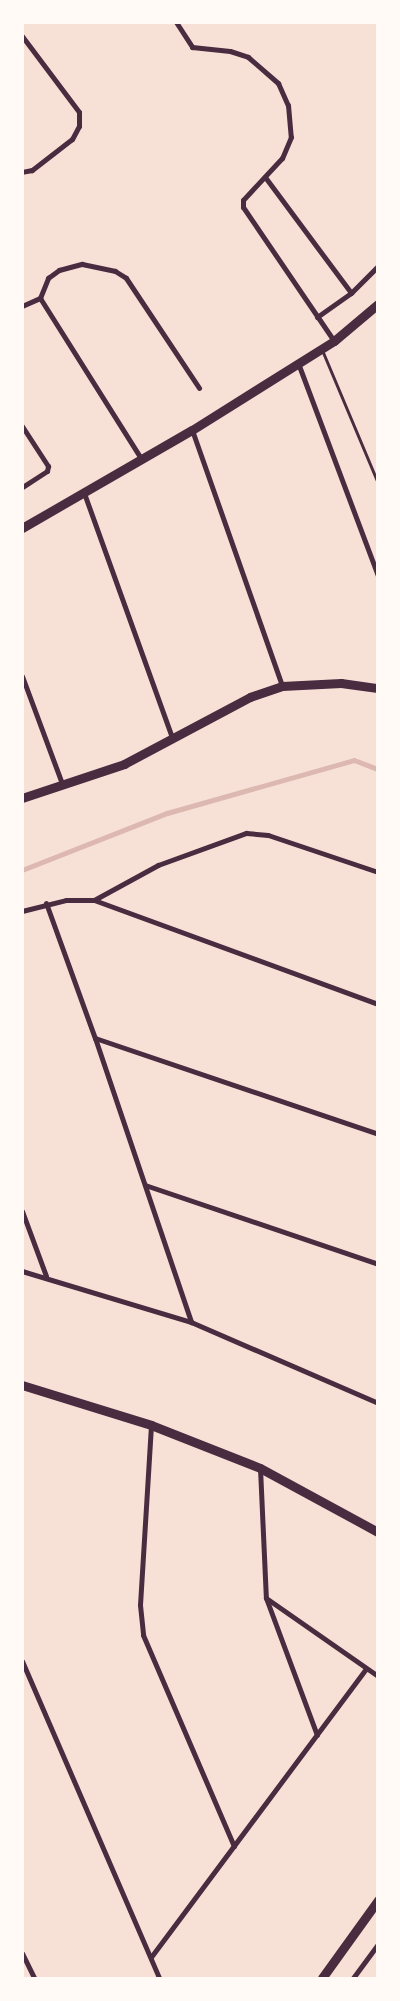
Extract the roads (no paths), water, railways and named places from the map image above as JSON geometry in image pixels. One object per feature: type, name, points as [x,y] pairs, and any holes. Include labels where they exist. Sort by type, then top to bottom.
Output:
[{"type":"street","points":[[176,22],[192,47],[230,51],[248,58],[278,83],[288,105],[291,137],[282,158],[243,200],[243,207],[334,341]]},
{"type":"street","points":[[22,36],[79,112],[79,126],[72,139],[32,170],[22,172]]},
{"type":"street","points":[[265,177],[351,293]]},
{"type":"street","points":[[22,306],[40,298],[48,278],[65,268],[82,264],[115,271],[126,278],[199,388]]},
{"type":"street","points":[[317,317],[351,293],[378,266]]},
{"type":"street","points":[[40,298],[142,460]]},
{"type":"street","points":[[24,524],[84,493],[192,430],[334,341],[378,304]]},
{"type":"street","points":[[297,363],[378,576]]},
{"type":"street","points":[[22,426],[48,466],[47,471],[22,487]]},
{"type":"street","points":[[192,430],[282,686]]},
{"type":"street","points":[[84,493],[172,738]]},
{"type":"street","points":[[22,676],[64,786]]},
{"type":"street","points":[[22,798],[64,786],[124,764],[250,697],[282,686],[341,683],[378,688]]},
{"type":"street","points":[[94,900],[158,865],[246,833],[268,835],[378,872]]},
{"type":"street","points":[[22,911],[46,903],[94,900],[378,1004]]},
{"type":"street","points":[[46,903],[95,1038],[191,1322]]},
{"type":"street","points":[[95,1038],[378,1134]]},
{"type":"street","points":[[145,1185],[378,1264]]},
{"type":"street","points":[[22,1211],[46,1276]]},
{"type":"street","points":[[22,1270],[191,1322],[378,1403]]},
{"type":"street","points":[[22,1385],[151,1425],[260,1468],[378,1532]]},
{"type":"street","points":[[151,1425],[140,1605],[143,1635],[234,1846]]},
{"type":"street","points":[[260,1468],[266,1598],[318,1735]]},
{"type":"street","points":[[266,1598],[378,1676]]},
{"type":"street","points":[[22,1662],[159,1978]]},
{"type":"street","points":[[151,1957],[366,1669]]},
{"type":"street","points":[[322,1978],[378,1900]]},
{"type":"street","points":[[353,1978],[378,1944]]},
{"type":"street","points":[[22,1953],[34,1978]]},
{"type":"lane","points":[[321,348],[378,483]]},
{"type":"waterway","points":[[22,870],[167,813],[354,760],[378,769]]}]
